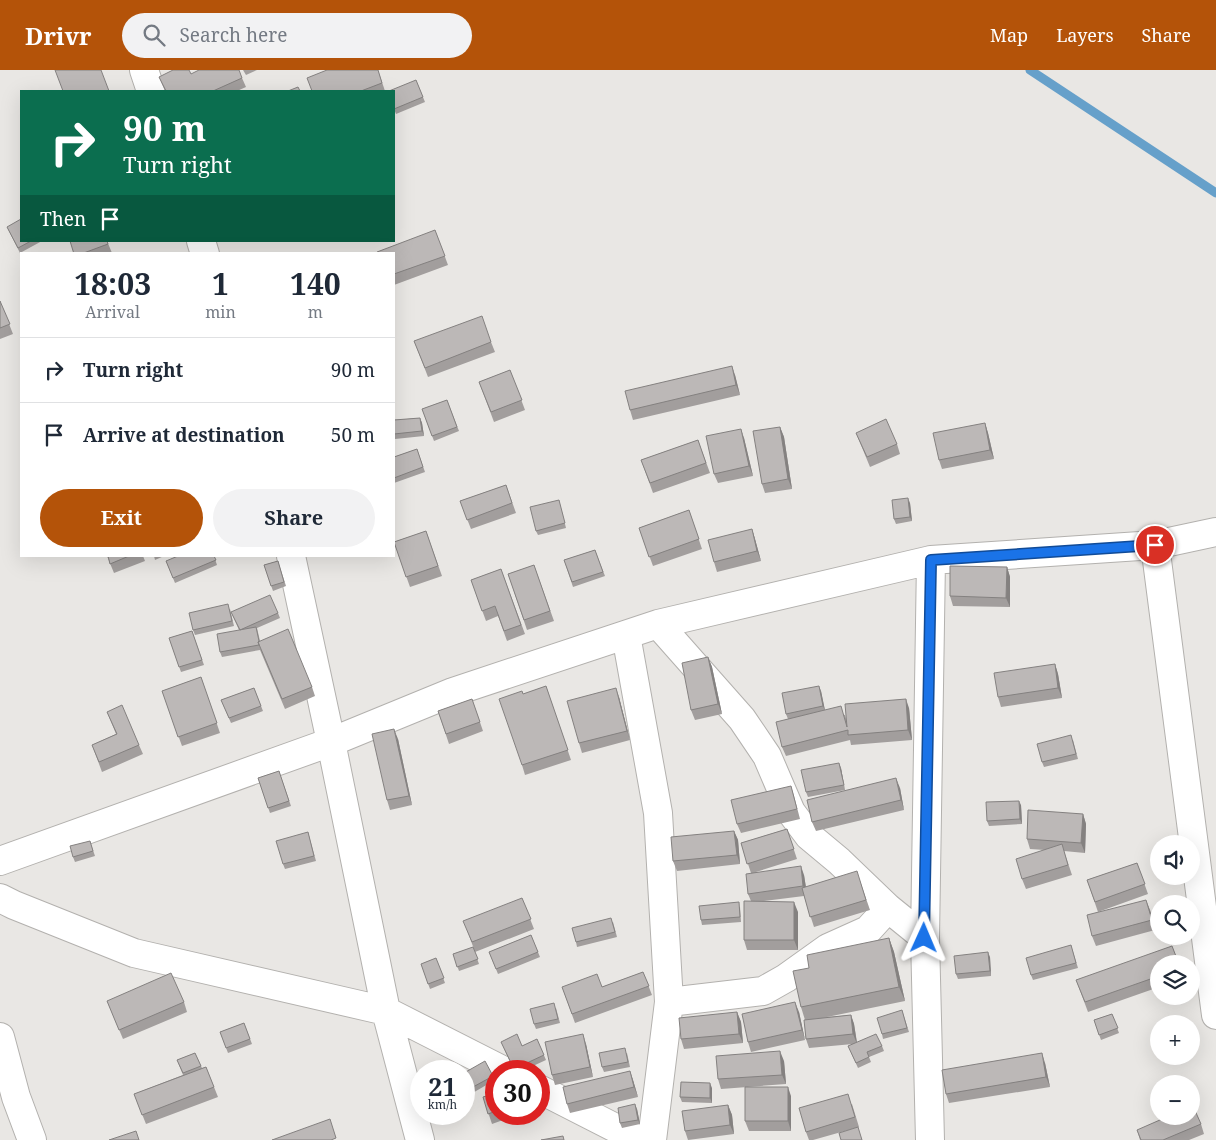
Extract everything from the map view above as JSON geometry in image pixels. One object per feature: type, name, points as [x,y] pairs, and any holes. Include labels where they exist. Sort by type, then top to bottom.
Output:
[{"type":"street","points":[[144,70],[151,90]]},
{"type":"street","points":[[0,861],[331,742],[453,692],[658,624],[931,560],[1155,545],[1216,532]]},
{"type":"street","points":[[1155,545],[1216,1015]]},
{"type":"street","points":[[291,557],[386,1011],[420,1140]]},
{"type":"street","points":[[930,1140],[924,938],[931,560]]},
{"type":"street","points":[[658,624],[742,719],[767,756],[791,812],[809,836],[924,938]]},
{"type":"street","points":[[626,635],[658,813],[669,1002],[652,1140]]},
{"type":"street","points":[[0,898],[134,953],[386,1011],[485,1061]]},
{"type":"street","points":[[669,1002],[762,990],[786,978],[828,948],[868,930],[888,908]]},
{"type":"street","points":[[0,1037],[8,1100],[32,1140]]},
{"type":"street","points":[[550,1095],[639,1140]]},
{"type":"building","points":[[55,70],[101,70],[109,90],[63,90]]},
{"type":"building","points":[[173,70],[189,70],[191,74],[199,70],[239,70],[242,78],[215,90],[166,90],[159,77]]},
{"type":"building","points":[[327,70],[378,70],[382,83],[364,90],[312,90],[307,78]]},
{"type":"building","points":[[416,80],[423,97],[395,109],[395,90],[391,90]]},
{"type":"building","points":[[20,220],[20,242],[29,242],[18,248],[7,227]]},
{"type":"building","points":[[435,230],[445,256],[395,274],[395,252],[377,252]]},
{"type":"building","points":[[70,242],[107,242],[108,244],[86,252],[73,252]]},
{"type":"building","points":[[0,301],[10,324],[0,328]]},
{"type":"building","points":[[482,316],[491,342],[425,368],[414,341]]},
{"type":"building","points":[[732,366],[736,385],[630,410],[625,391]]},
{"type":"building","points":[[510,370],[522,400],[491,412],[479,382]]},
{"type":"building","points":[[447,400],[457,427],[432,436],[422,409]]},
{"type":"building","points":[[420,418],[422,431],[395,434],[395,420]]},
{"type":"building","points":[[886,419],[897,444],[867,457],[856,433]]},
{"type":"building","points":[[985,423],[990,450],[939,460],[933,433]]},
{"type":"building","points":[[780,427],[788,479],[762,484],[753,431]]},
{"type":"building","points":[[741,429],[749,466],[714,474],[706,436]]},
{"type":"building","points":[[698,440],[706,463],[650,483],[641,460]]},
{"type":"building","points":[[417,449],[423,467],[395,478],[395,457]]},
{"type":"building","points":[[506,485],[512,503],[467,520],[460,501]]},
{"type":"building","points":[[908,498],[910,517],[894,519],[892,500]]},
{"type":"building","points":[[559,500],[565,523],[536,531],[530,507]]},
{"type":"building","points":[[689,510],[699,539],[649,557],[639,528]]},
{"type":"building","points":[[752,529],[757,551],[714,562],[708,540]]},
{"type":"building","points":[[426,531],[438,566],[406,577],[395,542]]},
{"type":"building","points":[[595,550],[603,572],[572,582],[564,560]]},
{"type":"building","points":[[108,557],[127,557],[110,564]]},
{"type":"building","points":[[176,557],[214,557],[216,560],[173,578],[166,561]]},
{"type":"building","points":[[278,561],[284,582],[271,586],[264,565]]},
{"type":"building","points":[[534,565],[550,611],[524,620],[508,574]]},
{"type":"building","points":[[950,566],[1007,567],[1006,598],[950,596]]},
{"type":"building","points":[[501,569],[521,625],[504,631],[495,606],[482,611],[471,580]]},
{"type":"building","points":[[270,595],[278,613],[240,630],[231,612]]},
{"type":"building","points":[[228,604],[232,621],[193,630],[189,613]]},
{"type":"building","points":[[256,627],[259,645],[220,652],[217,634]]},
{"type":"building","points":[[288,629],[312,687],[282,699],[258,642]]},
{"type":"building","points":[[192,631],[202,660],[179,667],[169,638]]},
{"type":"building","points":[[708,657],[718,704],[691,710],[682,663]]},
{"type":"building","points":[[1055,664],[1058,688],[998,697],[994,673]]},
{"type":"building","points":[[201,677],[217,723],[178,737],[162,691]]},
{"type":"building","points":[[546,686],[568,750],[522,765],[499,699],[522,691],[523,694]]},
{"type":"building","points":[[819,686],[823,706],[786,714],[782,693]]},
{"type":"building","points":[[254,688],[261,706],[229,718],[221,700]]},
{"type":"building","points":[[616,688],[627,731],[579,743],[567,701]]},
{"type":"building","points":[[472,699],[480,722],[446,734],[438,711]]},
{"type":"building","points":[[906,699],[908,730],[848,735],[848,730],[782,747],[776,722],[841,706],[847,727],[845,704]]},
{"type":"building","points":[[122,705],[139,745],[99,762],[92,745],[117,734],[107,712]]},
{"type":"building","points":[[394,729],[409,796],[387,800],[372,734]]},
{"type":"building","points":[[1071,735],[1076,754],[1042,762],[1037,744]]},
{"type":"building","points":[[839,763],[844,785],[806,792],[801,770]]},
{"type":"building","points":[[279,771],[289,801],[268,808],[258,778]]},
{"type":"building","points":[[896,778],[901,800],[812,822],[807,800]]},
{"type":"building","points":[[791,786],[797,809],[737,824],[731,800]]},
{"type":"building","points":[[1019,801],[1020,819],[987,821],[986,802]]},
{"type":"building","points":[[1028,810],[1083,814],[1081,843],[1027,839]]},
{"type":"building","points":[[787,829],[794,849],[747,864],[741,843]]},
{"type":"building","points":[[734,831],[737,855],[673,861],[671,837]]},
{"type":"building","points":[[308,832],[314,856],[283,864],[276,841]]},
{"type":"building","points":[[90,841],[93,851],[73,857],[70,846]]},
{"type":"building","points":[[1062,844],[1068,865],[1022,879],[1016,859]]},
{"type":"building","points":[[1137,863],[1145,884],[1095,902],[1087,880]]},
{"type":"building","points":[[801,866],[803,886],[748,894],[746,874]]},
{"type":"building","points":[[857,871],[866,900],[810,917],[802,888]]},
{"type":"building","points":[[522,898],[531,919],[472,942],[463,921]]},
{"type":"building","points":[[1146,900],[1150,921],[1092,936],[1087,915]]},
{"type":"building","points":[[744,901],[794,902],[794,940],[744,940]]},
{"type":"building","points":[[739,902],[740,917],[701,920],[699,906]]},
{"type":"building","points":[[611,918],[615,932],[576,942],[572,928]]},
{"type":"building","points":[[531,935],[538,952],[496,969],[489,952]]},
{"type":"building","points":[[889,938],[899,987],[801,1007],[793,971],[809,968],[807,955]]},
{"type":"building","points":[[1071,945],[1076,963],[1031,975],[1026,958]]},
{"type":"building","points":[[1172,946],[1176,955],[1150,955],[1150,979],[1085,1002],[1076,980]]},
{"type":"building","points":[[473,947],[478,959],[457,967],[453,954]]},
{"type":"building","points":[[988,952],[990,971],[956,974],[954,956]]},
{"type":"building","points":[[436,958],[444,978],[428,984],[421,964]]},
{"type":"building","points":[[643,972],[649,986],[572,1014],[562,987],[597,974],[602,987]]},
{"type":"building","points":[[171,973],[184,1002],[119,1030],[107,1001]]},
{"type":"building","points":[[795,1002],[802,1030],[748,1042],[742,1014]]},
{"type":"building","points":[[554,1003],[558,1019],[534,1024],[530,1009]]},
{"type":"building","points":[[902,1010],[907,1028],[882,1034],[877,1018]]},
{"type":"building","points":[[737,1012],[739,1034],[681,1039],[679,1018]]},
{"type":"building","points":[[1112,1014],[1118,1028],[1099,1035],[1094,1020]]},
{"type":"building","points":[[851,1015],[853,1034],[806,1039],[804,1020]]},
{"type":"building","points":[[244,1023],[250,1039],[226,1048],[220,1032]]},
{"type":"building","points":[[517,1034],[522,1046],[537,1039],[544,1055],[533,1060],[510,1060],[501,1042]]},
{"type":"building","points":[[583,1034],[590,1067],[552,1075],[545,1042]]},
{"type":"building","points":[[876,1034],[882,1046],[867,1052],[869,1057],[856,1063],[848,1046]]},
{"type":"building","points":[[625,1048],[628,1062],[602,1067],[599,1053]]},
{"type":"building","points":[[780,1051],[782,1075],[718,1079],[716,1056]]},
{"type":"building","points":[[195,1053],[201,1066],[183,1073],[177,1060]]},
{"type":"building","points":[[1042,1053],[1046,1077],[946,1094],[942,1070]]},
{"type":"building","points":[[485,1061],[485,1080],[475,1086],[475,1067]]},
{"type":"building","points":[[206,1067],[214,1087],[142,1115],[134,1094]]},
{"type":"building","points":[[630,1071],[634,1087],[567,1104],[563,1087]]},
{"type":"building","points":[[681,1082],[710,1083],[710,1098],[680,1097]]},
{"type":"building","points":[[745,1087],[788,1087],[788,1121],[745,1121]]},
{"type":"building","points":[[848,1094],[855,1117],[806,1132],[799,1108]]},
{"type":"building","points":[[635,1104],[638,1120],[620,1123],[618,1108]]},
{"type":"building","points":[[728,1105],[730,1125],[685,1131],[682,1111]]},
{"type":"building","points":[[330,1119],[336,1138],[331,1140],[272,1140]]},
{"type":"building","points":[[1150,1124],[1199,1125],[1163,1140],[1141,1140],[1137,1130]]},
{"type":"building","points":[[858,1127],[862,1140],[841,1140],[839,1133]]},
{"type":"building","points":[[136,1131],[139,1140],[109,1140]]},
{"type":"building","points":[[563,1136],[564,1140],[541,1140]]},
{"type":"waterway","points":[[1030,70],[1216,193]]},
{"type":"route","points":[[924,938],[931,560],[1155,545]]}]
